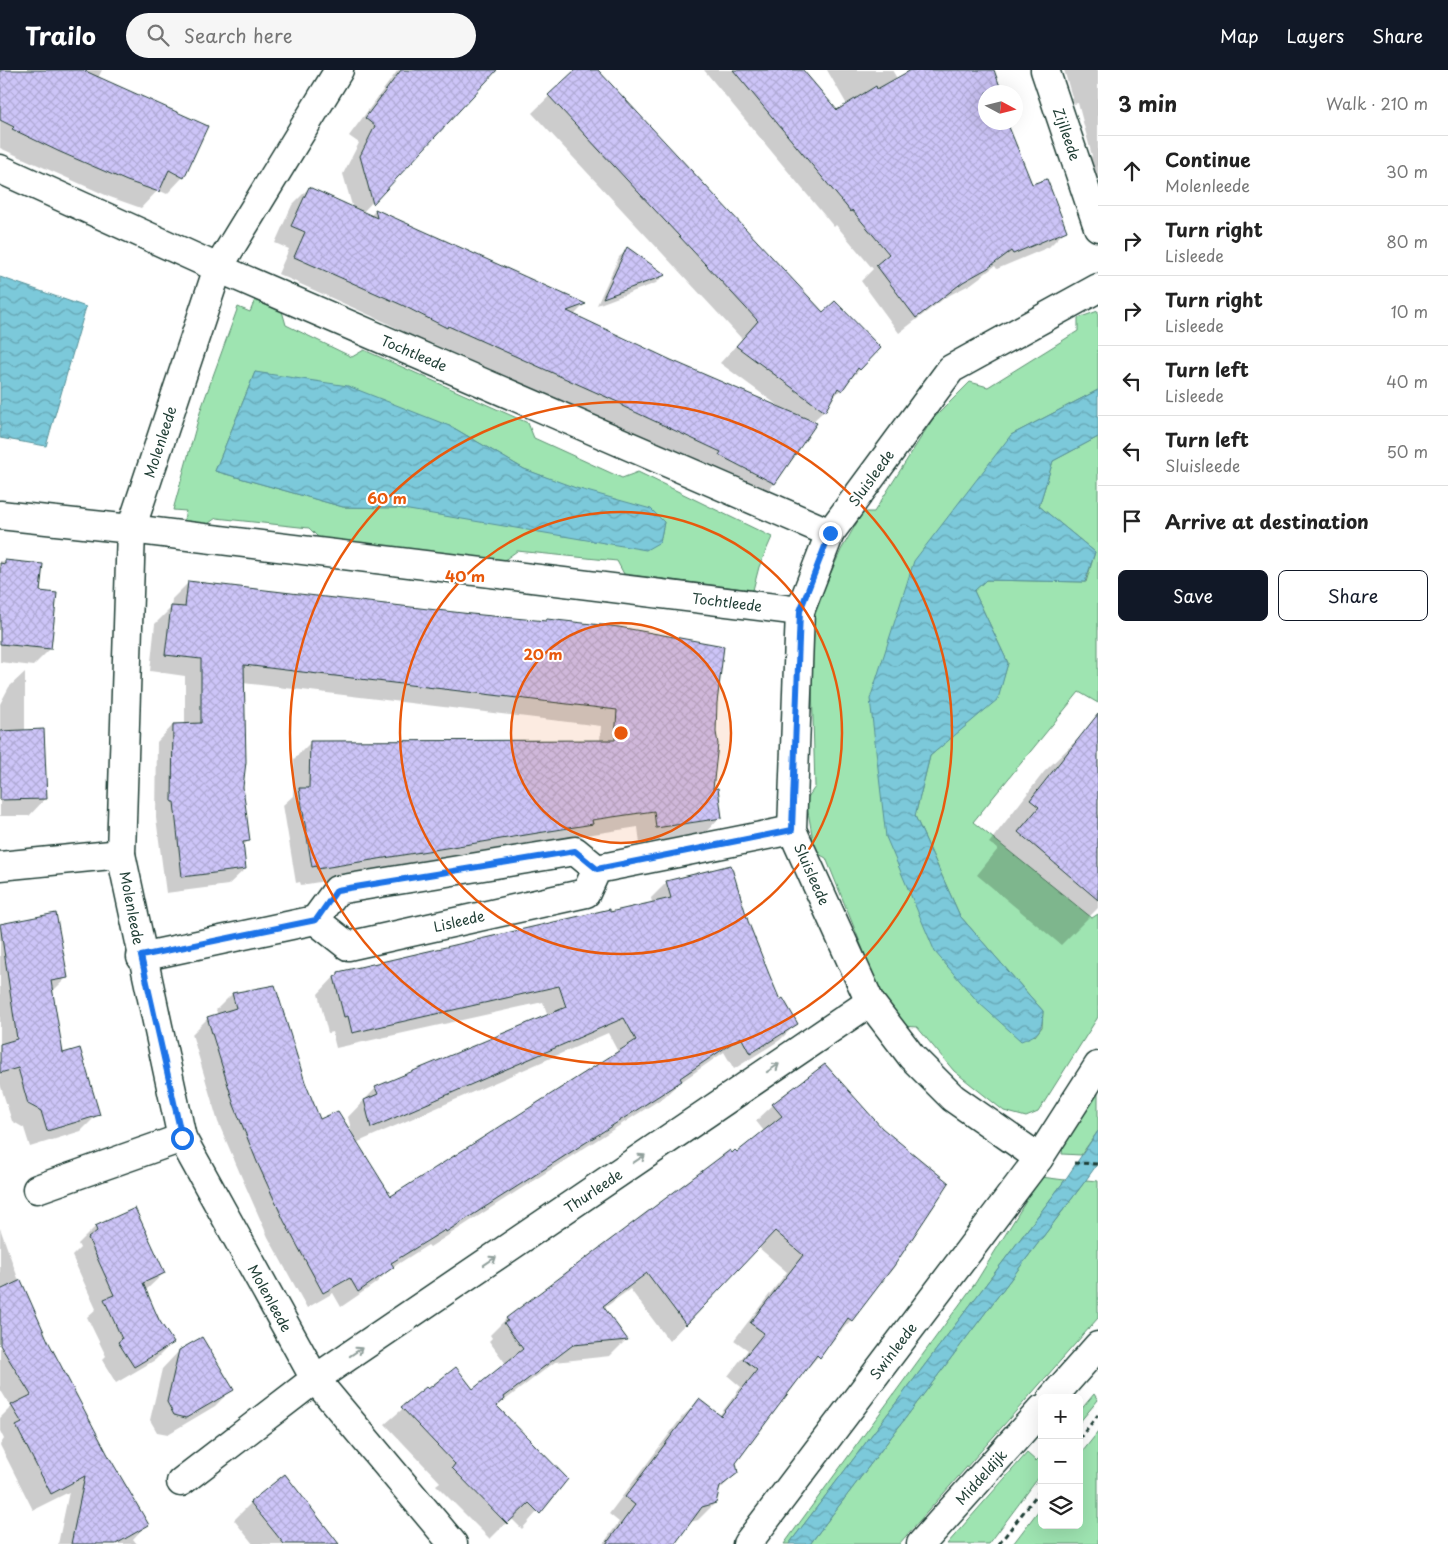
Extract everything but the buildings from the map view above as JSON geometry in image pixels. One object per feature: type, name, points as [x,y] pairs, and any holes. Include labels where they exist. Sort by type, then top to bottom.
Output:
[{"type":"street","name":"Molenleede","points":[[339,70],[218,268],[131,529],[121,854],[141,956],[182,1138],[315,1379],[453,1544]]},
{"type":"street","name":"Zijlleede","points":[[1045,70],[1098,227]]},
{"type":"street","name":"Tochtleede","points":[[0,169],[218,268],[830,533]]},
{"type":"street","name":"Sluisleede","points":[[1039,1158],[953,1098],[912,1057],[870,1002],[792,830],[800,611],[830,533],[951,369],[1098,288]]},
{"type":"street","name":"Tochtleede","points":[[0,515],[131,529],[800,611]]},
{"type":"street","points":[[141,956],[316,920],[337,890],[575,851],[597,869],[792,830]]},
{"type":"street","name":"Molenleede","points":[[0,866],[121,854]]},
{"type":"street","name":"Lisleede","points":[[316,920],[348,946],[586,893],[597,869]]},
{"type":"street","name":"Thurleede","points":[[315,1379],[870,1002]]},
{"type":"street","points":[[1039,1158],[1098,1066]]},
{"type":"street","points":[[37,1189],[182,1138]]},
{"type":"street","name":"Swinleede","points":[[747,1544],[1039,1158]]},
{"type":"street","points":[[1056,1394],[1098,1346]]},
{"type":"street","points":[[182,1482],[315,1379]]},
{"type":"street","name":"Middeldijk","points":[[921,1544],[1038,1413]]},
{"type":"path","points":[[1073,1163],[1098,1164]]},
{"type":"path","points":[[1083,1434],[1098,1415]]},
{"type":"path","points":[[998,1544],[1038,1493]]},
{"type":"green space","points":[[255,300],[282,311],[286,325],[352,357],[364,350],[528,423],[534,438],[622,478],[638,472],[772,537],[759,567],[753,590],[624,574],[617,561],[517,551],[503,561],[321,540],[309,528],[216,518],[205,526],[183,523],[186,511],[173,510],[201,409],[238,307],[250,312]],"holes":[[[255,372],[452,427],[524,469],[664,522],[660,542],[397,508],[343,507],[215,471]]]},
{"type":"green space","points":[[1098,311],[1098,390],[1011,435],[886,837],[1035,1036],[1042,1027],[1043,1011],[960,916],[915,816],[930,756],[997,699],[1008,663],[974,591],[986,580],[1086,582],[1095,552],[1039,506],[1053,461],[1098,437],[1098,703],[1079,692],[973,822],[1092,918],[1098,914],[1098,1017],[1038,1112],[1026,1117],[1004,1111],[954,1071],[917,1027],[900,1026],[861,965],[864,952],[826,858],[815,852],[806,800],[815,787],[812,684],[805,669],[816,606],[841,550],[863,512],[874,512],[932,420],[970,382],[988,387],[1078,331],[1078,318]]},
{"type":"green space","points":[[1098,1091],[1098,1131],[1081,1155],[1062,1154],[1063,1145]]},
{"type":"green space","points":[[1041,1177],[1065,1180],[789,1544],[784,1544],[976,1282]]},
{"type":"green space","points":[[1086,1180],[1098,1181],[1098,1318],[899,1544],[810,1544]]},
{"type":"green space","points":[[1094,1394],[1098,1400],[1083,1418],[1083,1407]]},
{"type":"green space","points":[[1098,1432],[1098,1544],[1013,1544],[1038,1511],[1038,1529],[1083,1529],[1083,1451]]},
{"type":"green space","points":[[1027,1453],[1036,1461],[1038,1459],[1038,1478],[989,1544],[947,1544]]},
{"type":"water","points":[[0,277],[86,307],[46,446],[0,438]]},
{"type":"water","points":[[255,372],[348,386],[452,427],[524,469],[576,488],[651,509],[664,522],[660,542],[646,550],[397,508],[343,507],[215,471]]},
{"type":"water","points":[[1098,390],[1098,437],[1053,461],[1039,506],[1095,552],[1085,582],[986,580],[974,591],[1008,663],[998,699],[930,756],[915,816],[960,916],[1043,1011],[1039,1031],[1021,1041],[979,1003],[935,952],[886,837],[870,699],[914,561],[1011,435]]},
{"type":"water","points":[[1098,1131],[1098,1163],[1086,1180],[810,1544],[789,1544],[1065,1180]]},
{"type":"route","points":[[182,1138],[141,956],[316,920],[337,890],[575,851],[597,869],[792,830],[800,611],[830,533]]}]
